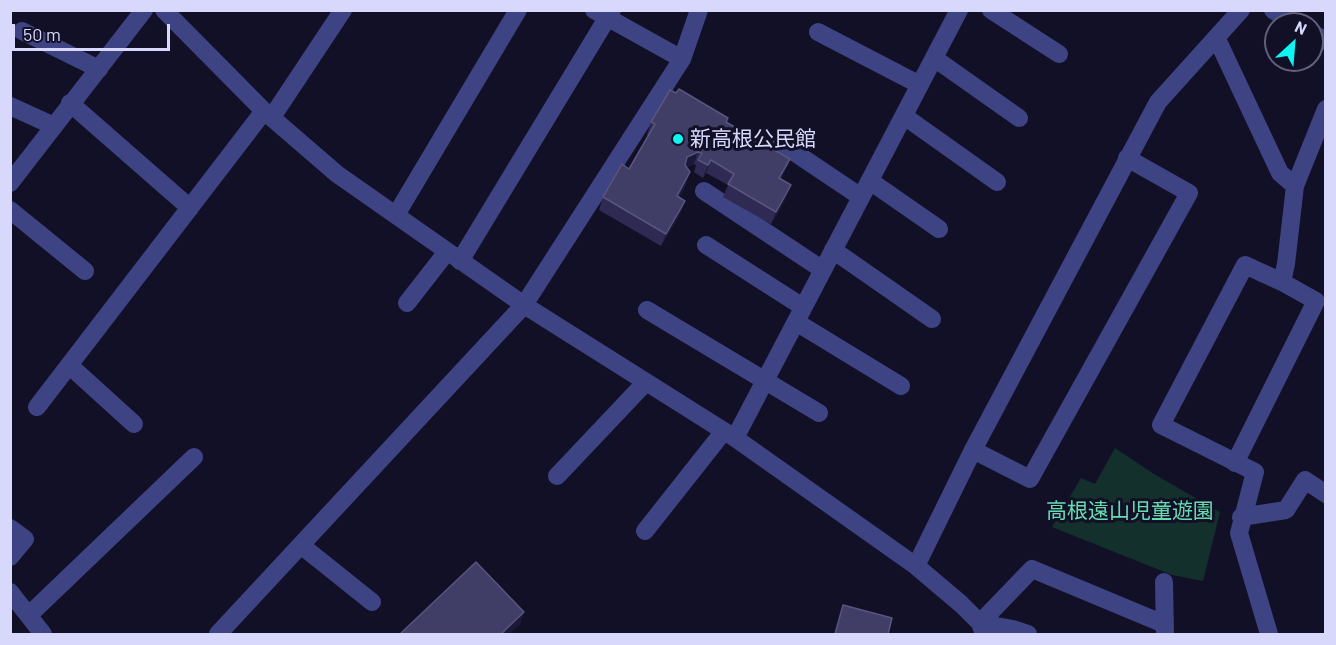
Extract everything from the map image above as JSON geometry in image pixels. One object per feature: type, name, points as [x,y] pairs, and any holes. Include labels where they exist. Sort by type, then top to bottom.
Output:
[{"type":"street","points":[[10,183],[144,10]]},
{"type":"street","points":[[164,10],[268,114],[337,174],[453,257],[524,305],[729,435],[916,566],[982,629],[1013,629],[1028,634]]},
{"type":"street","points":[[37,407],[190,208],[268,114],[343,10]]},
{"type":"street","points":[[396,215],[518,10]]},
{"type":"street","points":[[219,634],[524,305],[682,59],[699,10]]},
{"type":"street","points":[[645,531],[729,435],[764,382],[959,10]]},
{"type":"street","points":[[991,10],[1059,54]]},
{"type":"street","points":[[916,566],[973,450],[1158,102],[1241,10]]},
{"type":"street","points":[[407,303],[453,257],[604,13],[682,59]]},
{"type":"street","points":[[22,31],[99,69]]},
{"type":"street","points":[[818,32],[920,85]]},
{"type":"street","points":[[1217,39],[1280,173],[1295,186]]},
{"type":"street","points":[[934,58],[1020,118]]},
{"type":"street","points":[[70,103],[190,208]]},
{"type":"street","points":[[10,106],[54,126]]},
{"type":"street","points":[[1282,282],[1295,186],[1326,109]]},
{"type":"street","points":[[904,116],[997,182]]},
{"type":"street","points":[[779,142],[939,230]]},
{"type":"street","points":[[973,450],[1030,479],[1189,193],[1127,158]]},
{"type":"street","points":[[704,191],[823,270]]},
{"type":"street","points":[[10,210],[85,271]]},
{"type":"street","points":[[706,245],[901,386]]},
{"type":"street","points":[[833,250],[932,319]]},
{"type":"street","points":[[1235,463],[1316,301],[1245,265],[1161,425],[1235,463],[1255,472],[1241,517],[1239,533],[1269,634]]},
{"type":"street","points":[[647,310],[819,413]]},
{"type":"street","points":[[69,365],[134,424]]},
{"type":"street","points":[[557,476],[645,383]]},
{"type":"street","points":[[29,615],[194,457]]},
{"type":"street","points":[[1241,517],[1286,510],[1305,480],[1326,494]]},
{"type":"street","points":[[10,528],[25,539],[10,556]]},
{"type":"street","points":[[303,546],[372,602]]},
{"type":"street","points":[[982,629],[1032,569],[1165,629],[1164,582]]},
{"type":"street","points":[[10,592],[43,634]]},
{"type":"green space","name":"高根遠山児童遊園","points":[[1115,448],[1154,474],[1220,512],[1203,581],[1172,575],[1052,527],[1081,478],[1095,484]]},
{"type":"building","points":[[679,89],[728,118],[726,122],[790,159],[779,178],[791,185],[776,212],[728,184],[734,174],[711,160],[708,165],[698,160],[702,153],[698,152],[687,157],[685,165],[690,172],[677,196],[685,201],[666,234],[603,197],[622,164],[629,169],[655,124],[651,122],[670,90],[676,93]]},
{"type":"building","points":[[476,562],[524,612],[501,634],[400,634]]},
{"type":"building","points":[[843,605],[892,618],[888,634],[835,634]]},
{"type":"place","name":"新高根公民館","points":[[678,139]]}]
